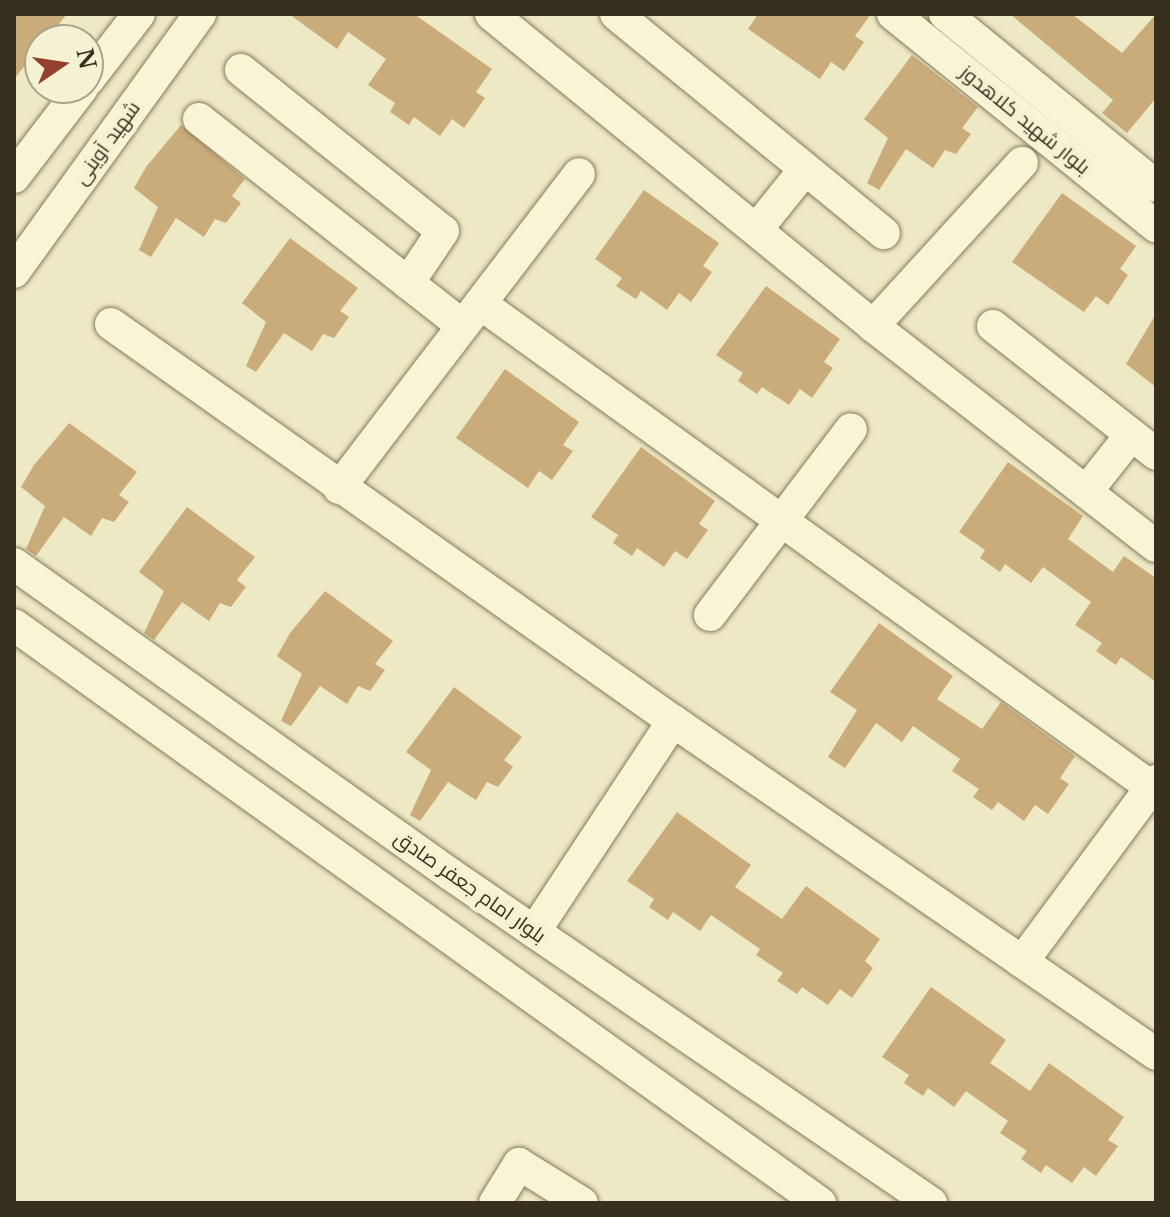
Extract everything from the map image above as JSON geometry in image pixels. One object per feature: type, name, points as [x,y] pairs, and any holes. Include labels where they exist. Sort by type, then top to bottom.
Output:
[{"type":"street","points":[[104,59],[139,14]]},
{"type":"street","name":"شهید آوینی","points":[[14,272],[200,14]]},
{"type":"street","points":[[491,14],[873,326],[1156,546]]},
{"type":"street","points":[[616,14],[884,233]]},
{"type":"street","name":"بلوار شهید کلاهدوز","points":[[893,14],[1156,226]]},
{"type":"street","name":"بلوار شهید کلاهدوز","points":[[945,14],[1156,186]]},
{"type":"street","points":[[241,70],[443,231],[408,283]]},
{"type":"street","points":[[14,177],[70,104]]},
{"type":"street","points":[[199,119],[408,283],[471,315],[782,521],[1154,784],[1022,962]]},
{"type":"street","points":[[873,326],[1022,163]]},
{"type":"street","points":[[757,229],[805,169]]},
{"type":"street","points":[[339,488],[579,174]]},
{"type":"street","points":[[111,324],[339,488],[1156,1054]]},
{"type":"street","points":[[993,326],[1144,445],[1086,492]]},
{"type":"street","points":[[710,615],[851,429]]},
{"type":"street","name":"بلوار امام جعفر صادق","points":[[14,564],[534,932],[931,1203]]},
{"type":"street","points":[[14,625],[820,1203]]},
{"type":"street","points":[[534,932],[673,721]]},
{"type":"street","points":[[495,1203],[519,1164],[582,1203]]},
{"type":"building","points":[[14,14],[67,14],[59,24],[24,24],[24,67],[14,79]]},
{"type":"building","points":[[289,14],[414,14],[492,69],[476,92],[485,98],[464,128],[452,119],[440,136],[414,117],[409,125],[390,112],[395,103],[368,85],[386,59],[348,32],[337,49]]},
{"type":"building","points":[[758,14],[871,14],[855,36],[864,42],[844,71],[831,62],[820,79],[748,29]]},
{"type":"building","points":[[1010,14],[1072,14],[1122,53],[1156,14],[1156,98],[1127,133],[1102,113],[1113,100]]},
{"type":"building","points":[[912,55],[978,107],[962,128],[971,134],[956,154],[945,150],[933,168],[906,149],[879,190],[867,183],[888,138],[864,119]]},
{"type":"building","points":[[181,125],[245,179],[232,196],[241,203],[226,223],[215,219],[204,237],[176,218],[151,257],[139,250],[158,207],[134,188],[146,167]]},
{"type":"building","points":[[644,190],[719,243],[703,266],[712,272],[691,302],[679,293],[667,310],[641,291],[636,299],[616,286],[622,278],[595,259]]},
{"type":"building","points":[[1062,193],[1136,246],[1120,269],[1128,275],[1108,305],[1096,296],[1084,312],[1012,262]]},
{"type":"building","points":[[290,238],[358,288],[340,311],[349,317],[334,338],[323,334],[312,351],[284,333],[256,372],[246,366],[266,322],[242,303]]},
{"type":"building","points":[[766,286],[840,339],[824,362],[833,368],[812,398],[800,389],[789,405],[762,387],[757,394],[738,381],[743,373],[716,355]]},
{"type":"building","points":[[1156,314],[1156,387],[1126,364]]},
{"type":"building","points":[[505,369],[579,422],[563,445],[573,451],[552,480],[539,471],[528,488],[456,438]]},
{"type":"building","points":[[69,423],[137,472],[119,495],[129,502],[114,522],[102,518],[91,536],[64,517],[36,556],[26,549],[45,506],[21,487],[34,465]]},
{"type":"building","points":[[641,447],[715,501],[699,524],[708,530],[687,559],[675,551],[664,567],[637,548],[632,556],[613,543],[618,535],[591,517]]},
{"type":"building","points":[[1008,462],[1083,516],[1068,539],[1113,572],[1124,556],[1156,578],[1156,682],[1121,657],[1116,665],[1096,651],[1102,643],[1075,625],[1091,602],[1043,567],[1031,583],[1005,564],[1000,572],[980,558],[985,550],[959,532]]},
{"type":"building","points":[[187,507],[255,557],[237,580],[246,587],[231,607],[220,603],[209,621],[182,602],[154,640],[144,633],[164,591],[139,572]]},
{"type":"building","points":[[325,591],[393,641],[375,664],[385,670],[370,691],[358,686],[347,704],[320,686],[291,726],[281,721],[302,674],[277,656],[290,633]]},
{"type":"building","points":[[879,623],[953,676],[937,699],[982,729],[1001,702],[1075,756],[1060,778],[1069,784],[1048,814],[1035,805],[1024,821],[998,802],[992,810],[973,797],[979,789],[952,771],[960,759],[913,726],[902,742],[876,723],[845,768],[828,757],[857,710],[830,692]]},
{"type":"building","points":[[454,687],[522,737],[504,760],[513,767],[498,787],[487,782],[476,800],[448,782],[420,821],[410,815],[431,770],[406,752]]},
{"type":"building","points":[[677,812],[751,865],[735,887],[782,919],[806,886],[880,939],[865,961],[873,968],[852,998],[840,989],[828,1005],[802,987],[797,994],[777,981],[783,973],[756,955],[760,949],[711,915],[700,931],[673,912],[668,920],[649,907],[654,899],[627,881]]},
{"type":"building","points":[[931,987],[1006,1040],[990,1063],[1030,1091],[1049,1063],[1124,1117],[1108,1140],[1118,1146],[1096,1176],[1084,1167],[1072,1183],[1046,1165],[1041,1173],[1021,1159],[1027,1151],[1000,1133],[1008,1121],[966,1091],[954,1107],[928,1088],[923,1096],[904,1083],[909,1075],[882,1057]]}]
